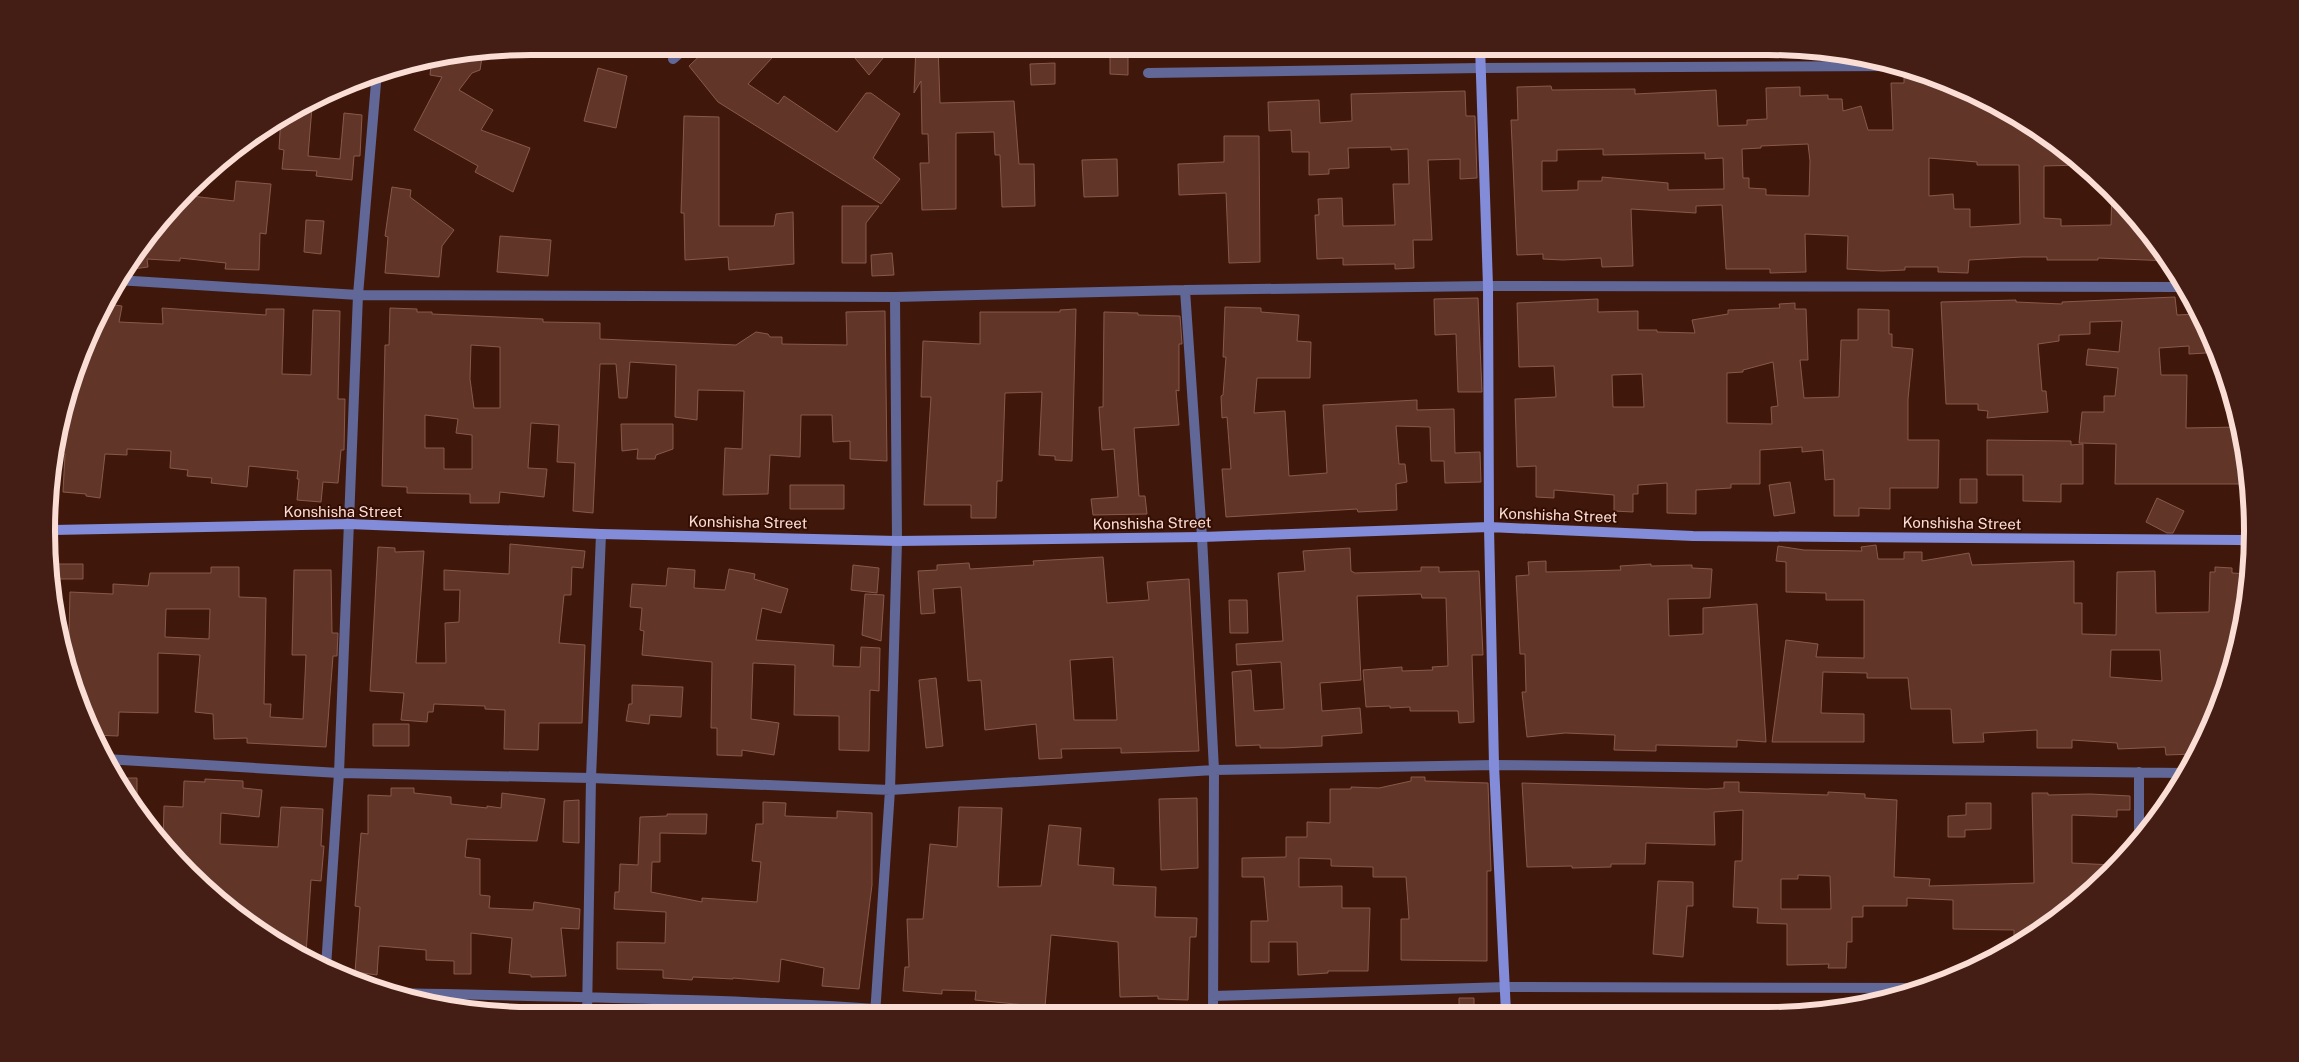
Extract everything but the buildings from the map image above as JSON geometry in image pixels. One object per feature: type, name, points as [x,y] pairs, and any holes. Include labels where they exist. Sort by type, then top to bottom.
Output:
[{"type":"street","points":[[673,59],[678,55]]},
{"type":"street","points":[[1480,55],[1488,286],[1489,527],[1494,766],[1506,1007]]},
{"type":"street","points":[[1148,73],[1480,68],[1870,66]]},
{"type":"street","points":[[326,961],[339,773],[358,295],[377,81]]},
{"type":"street","points":[[127,281],[358,295],[895,297],[1185,290],[1488,286],[2177,288]]},
{"type":"street","points":[[1185,290],[1202,537],[1214,770],[1213,1007]]},
{"type":"street","points":[[875,1007],[890,790],[897,541],[895,297]]},
{"type":"street","name":"Konshisha Street","points":[[55,530],[349,524],[601,534],[897,541],[1202,537],[1489,527],[1693,536],[2244,541]]},
{"type":"street","points":[[586,1007],[591,778],[601,534]]},
{"type":"street","points":[[114,760],[339,773],[591,778],[890,790],[1214,770],[1494,766],[2178,773]]},
{"type":"street","points":[[2139,772],[2139,829]]},
{"type":"street","points":[[1213,996],[1506,987],[1901,988]]},
{"type":"street","points":[[423,994],[587,997],[779,1007]]}]
